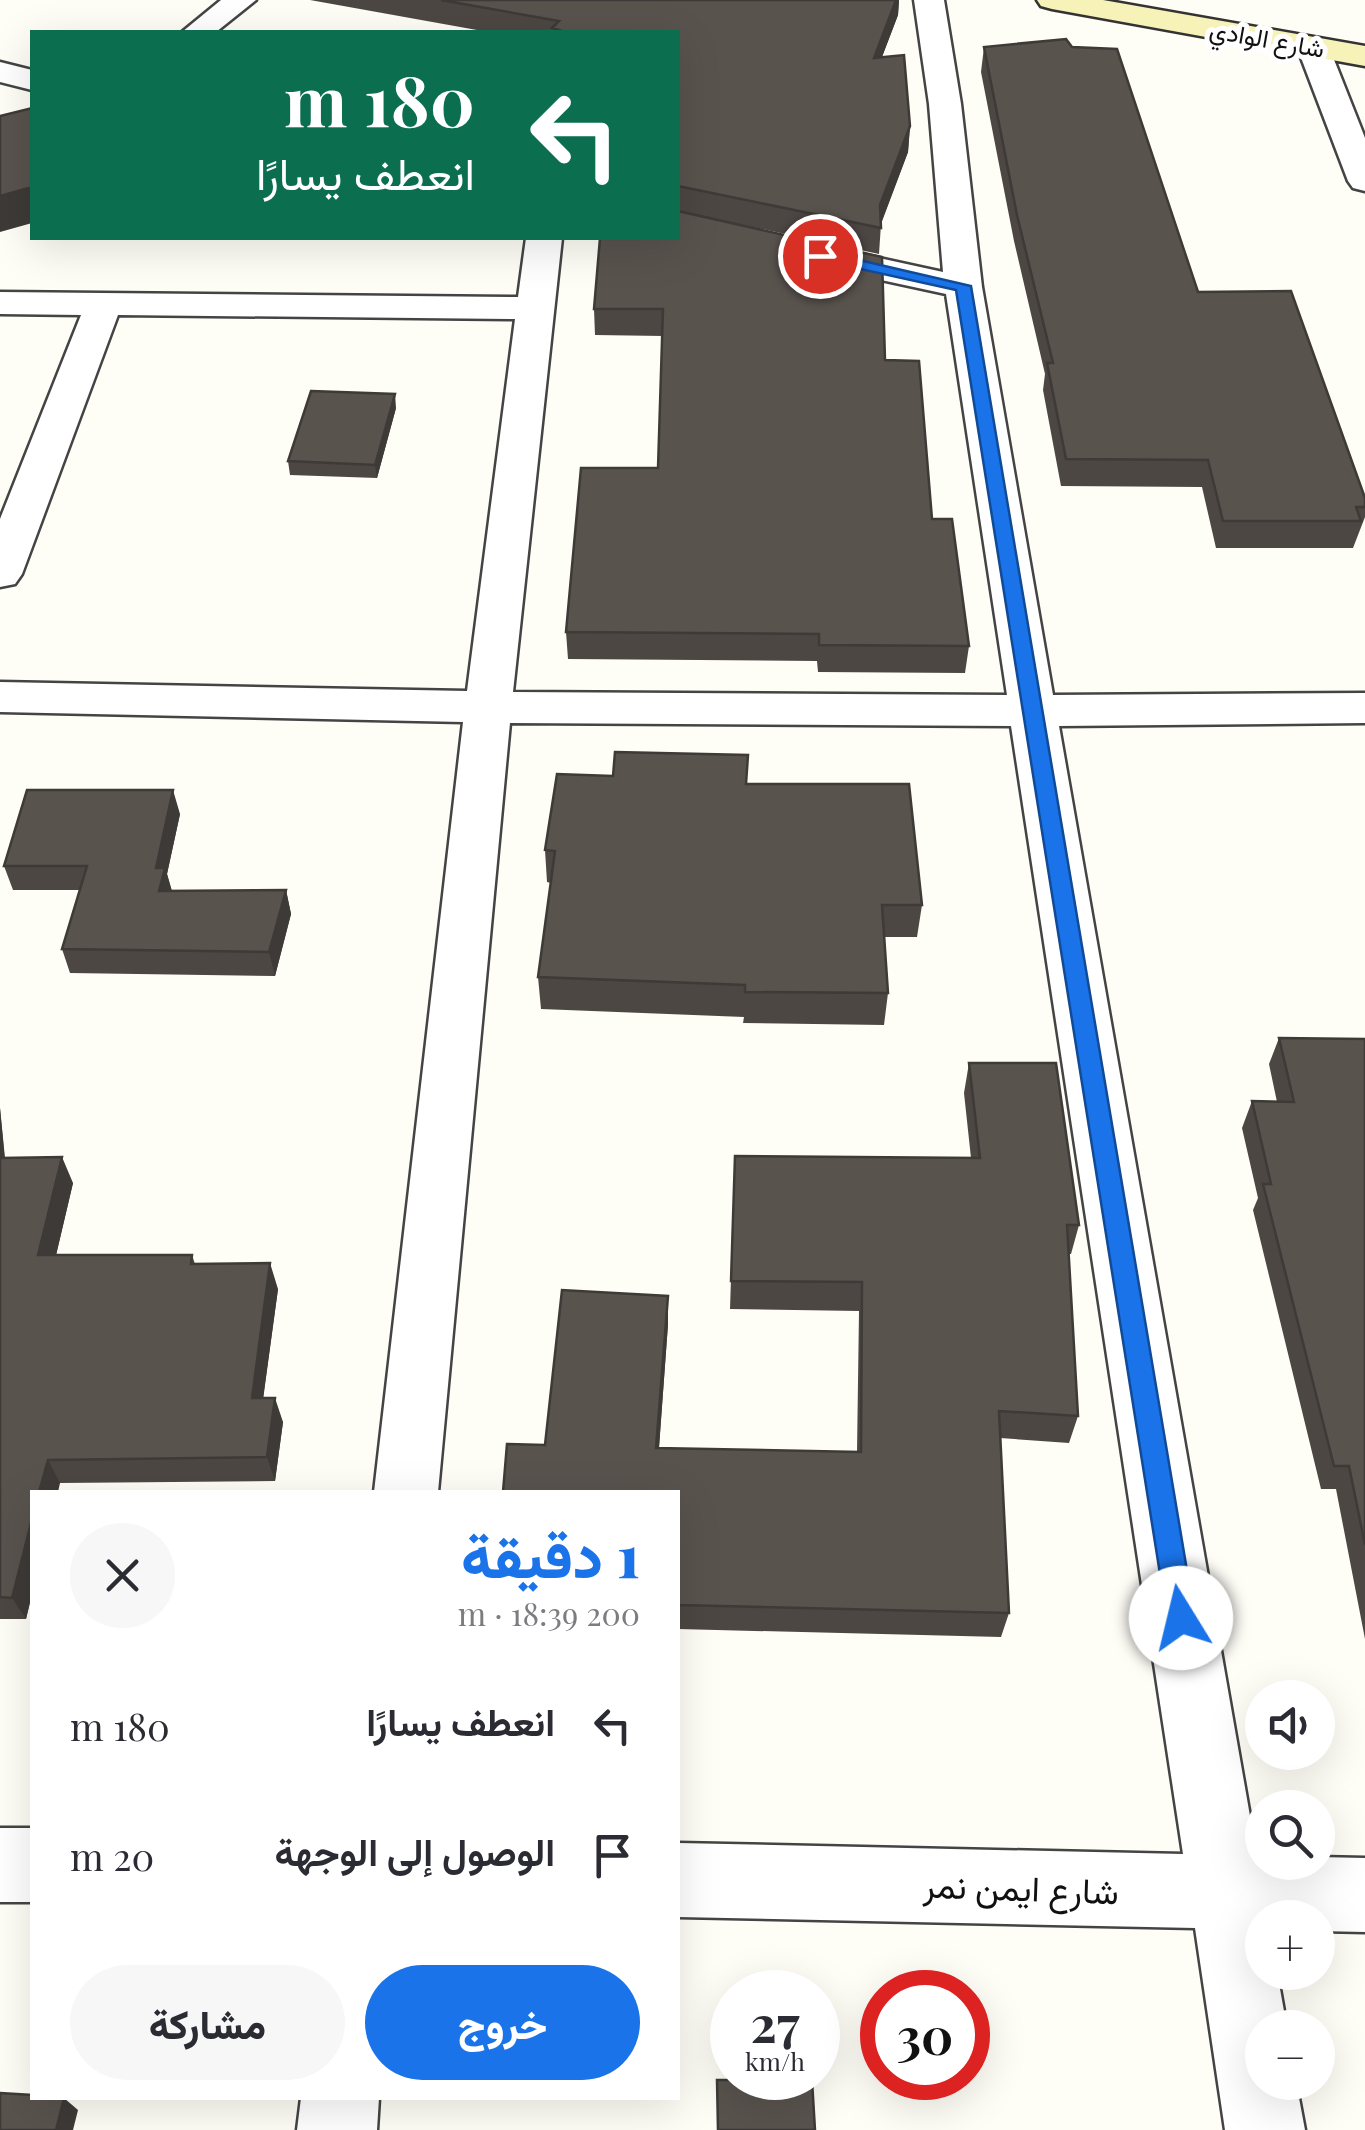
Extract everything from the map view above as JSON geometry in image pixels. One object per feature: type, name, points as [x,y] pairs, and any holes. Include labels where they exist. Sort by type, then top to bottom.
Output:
[{"type":"main road","name":"شارع الوادي","points":[[1052,0],[1365,56]]},
{"type":"street","points":[[200,30],[241,0]]},
{"type":"street","points":[[930,0],[963,286],[1264,2130]]},
{"type":"street","points":[[1313,48],[1365,181]]},
{"type":"street","points":[[0,72],[30,80]]},
{"type":"street","points":[[680,225],[963,286]]},
{"type":"street","points":[[406,1490],[488,709],[544,240]]},
{"type":"street","points":[[0,303],[536,308]]},
{"type":"street","points":[[0,574],[104,304]]},
{"type":"street","points":[[0,698],[488,709],[1033,713],[1365,708]]},
{"type":"street","points":[[0,1865],[30,1866]]},
{"type":"street","name":"شارع ايمن نمر","points":[[680,1880],[1365,1895]]},
{"type":"street","points":[[336,2130],[340,2100]]},
{"type":"building","points":[[441,0],[896,0],[874,58],[904,55],[910,126],[880,205],[881,228],[680,186],[680,30],[552,28],[559,21]]},
{"type":"building","points":[[1066,39],[1072,47],[1117,49],[1198,292],[1291,291],[1365,498],[1365,507],[1356,507],[1361,521],[1223,521],[1208,460],[1066,459],[1047,363],[1053,363],[1017,215],[984,47]]},
{"type":"building","points":[[30,108],[30,188],[0,196],[0,116]]},
{"type":"building","points":[[680,211],[882,257],[885,360],[919,361],[932,519],[952,519],[969,646],[819,645],[819,634],[566,632],[581,468],[658,468],[663,309],[594,309],[600,240],[680,240]]},
{"type":"building","points":[[311,391],[395,394],[375,465],[288,461]]},
{"type":"building","points":[[615,752],[748,755],[746,784],[909,784],[922,905],[882,905],[888,993],[745,992],[745,985],[538,977],[555,851],[545,850],[557,774],[613,776]]},
{"type":"building","points":[[27,790],[173,790],[156,868],[165,868],[159,891],[286,890],[269,952],[62,949],[87,866],[4,866]]},
{"type":"building","points":[[1279,1038],[1365,1039],[1365,1545],[1349,1466],[1334,1466],[1263,1184],[1271,1184],[1252,1101],[1294,1102]]},
{"type":"building","points":[[969,1063],[1056,1063],[1079,1225],[1067,1225],[1078,1416],[999,1411],[1009,1613],[680,1605],[680,1490],[503,1490],[507,1444],[545,1445],[562,1290],[668,1296],[656,1448],[861,1452],[862,1282],[731,1281],[735,1156],[980,1158]]},
{"type":"building","points":[[62,1157],[38,1255],[192,1255],[191,1264],[270,1263],[252,1398],[275,1398],[267,1457],[48,1460],[40,1490],[30,1490],[30,1527],[12,1598],[0,1597],[0,1158]]},
{"type":"building","points":[[0,2093],[30,2095],[30,2100],[64,2100],[56,2130],[0,2130]]},
{"type":"building","points":[[717,2100],[813,2100],[815,2130],[718,2130]]},
{"type":"route","points":[[820,256],[963,286],[1181,1618]]}]
